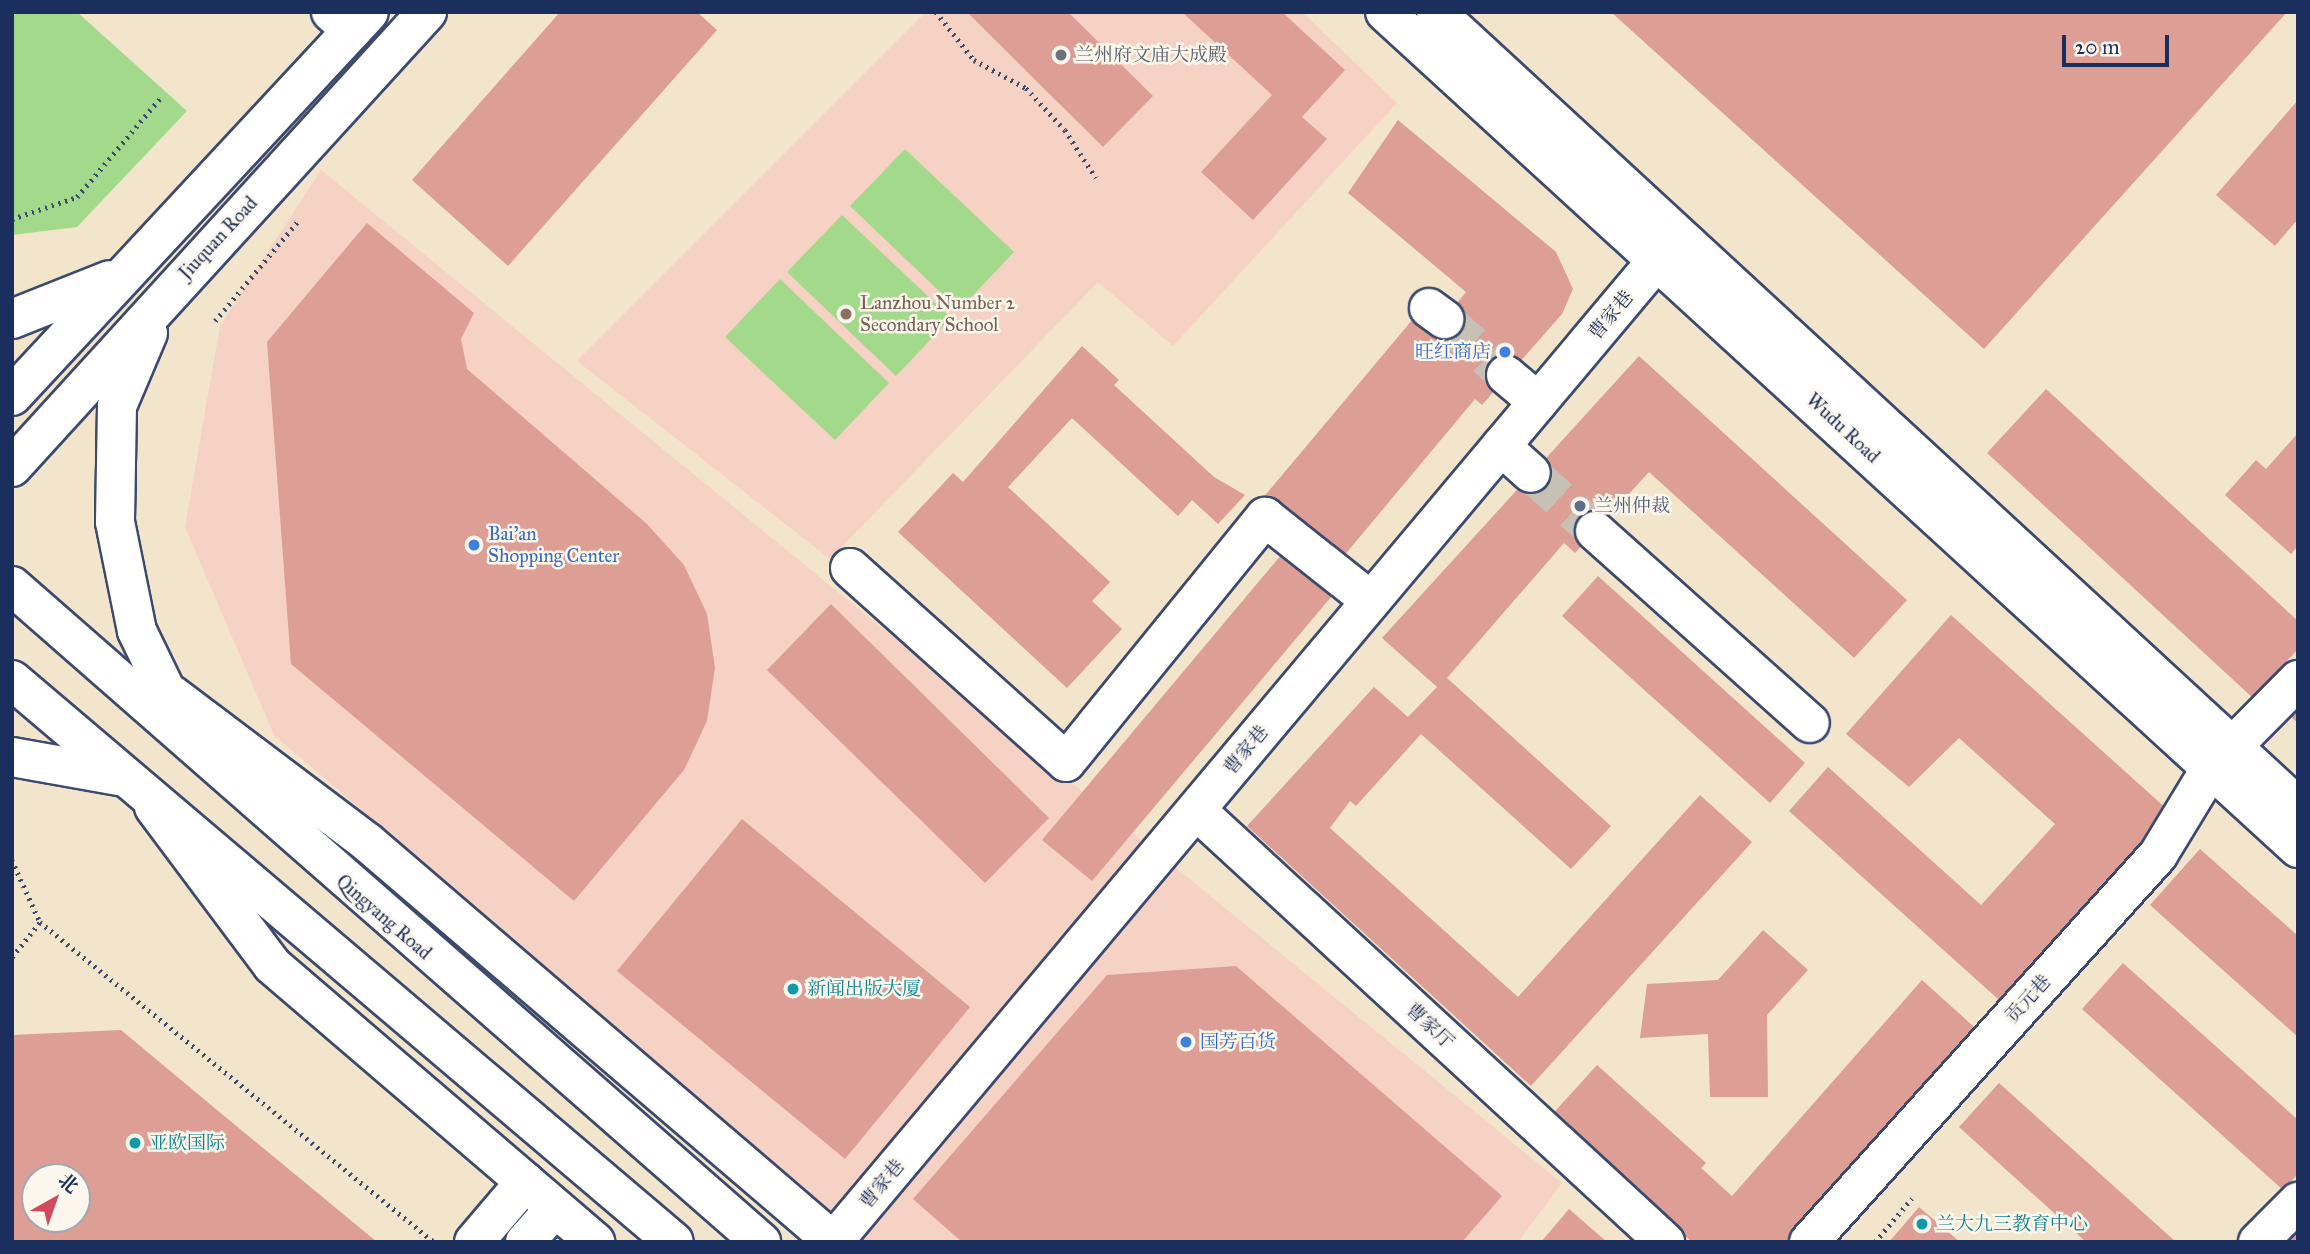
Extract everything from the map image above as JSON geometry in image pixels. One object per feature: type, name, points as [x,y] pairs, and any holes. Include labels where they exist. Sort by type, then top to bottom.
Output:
[{"type":"main road","name":"Jiuquan Road","points":[[12,467],[178,282],[428,12]]},
{"type":"main road","name":"Wudu Road","points":[[1385,12],[2221,757],[2298,807]]},
{"type":"main road","name":"Wudu Road","points":[[1436,12],[2221,757],[2298,848]]},
{"type":"main road","name":"Jiuquan Road","points":[[12,396],[148,256],[350,19]]},
{"type":"main road","points":[[12,320],[93,291],[148,256]]},
{"type":"main road","name":"曹家巷","points":[[834,1242],[1659,258]]},
{"type":"main road","points":[[178,282],[134,356],[117,406],[113,455],[123,583],[165,689],[251,801]]},
{"type":"main road","points":[[1506,375],[1538,402]]},
{"type":"main road","points":[[1501,446],[1531,472]]},
{"type":"main road","points":[[850,568],[1066,762],[1265,517],[1371,601]]},
{"type":"main road","points":[[1595,531],[1810,723]]},
{"type":"main road","name":"Qingyang Road","points":[[12,586],[251,801],[761,1242]]},
{"type":"main road","points":[[12,680],[135,779],[674,1242]]},
{"type":"main road","name":"贡元巷","points":[[1809,1242],[2158,855],[2221,757],[2298,680]]},
{"type":"main road","points":[[165,689],[367,842],[834,1242]]},
{"type":"main road","points":[[12,757],[135,779],[272,965],[595,1242]]},
{"type":"main road","name":"曹家厅","points":[[1196,810],[1665,1242]]},
{"type":"main road","points":[[474,1242],[525,1182]]},
{"type":"main road","points":[[2258,1242],[2298,1202]]},
{"type":"main road","points":[[526,1242],[555,1208]]},
{"type":"path","points":[[936,12],[974,60],[1026,88],[1065,130],[1096,178]]},
{"type":"path","points":[[12,219],[77,197],[162,96]]},
{"type":"path","points":[[215,321],[299,220]]},
{"type":"path","points":[[12,859],[40,922],[434,1242]]},
{"type":"path","points":[[12,957],[40,922]]},
{"type":"path","points":[[1875,1242],[1912,1198]]},
{"type":"shaded area","name":"Lanzhou Number 2 Secondary School","points":[[926,12],[1302,12],[1397,103],[1173,346],[1098,282],[830,559],[577,361]]},
{"type":"shaded area","points":[[321,170],[1562,1183],[1518,1242],[865,1242],[274,735],[185,527],[220,326]]},
{"type":"green space","points":[[12,12],[77,12],[187,111],[77,227],[12,235]]},
{"type":"green space","points":[[905,149],[1014,252],[959,310],[850,206]]},
{"type":"green space","points":[[842,215],[951,318],[896,376],[787,272]]},
{"type":"green space","points":[[780,279],[889,383],[835,440],[725,337]]},
{"type":"building","points":[[560,12],[697,12],[717,30],[508,266],[412,180]]},
{"type":"building","name":"兰州府文庙大成殿","points":[[1068,12],[1153,96],[1103,147],[969,14]]},
{"type":"building","points":[[1182,12],[1282,12],[1345,70],[1302,117],[1327,139],[1253,220],[1201,172],[1272,95]]},
{"type":"building","points":[[1611,12],[2287,12],[1984,349]]},
{"type":"building","points":[[2298,100],[2298,219],[2275,246],[2216,195]]},
{"type":"building","points":[[1398,120],[1556,252],[1573,289],[1562,314],[1482,405],[1475,399],[1338,563],[1262,499],[1418,313],[1436,328],[1466,292],[1348,193]]},
{"type":"building","name":"Bai'an Shopping Center","points":[[367,223],[474,313],[461,339],[467,369],[647,524],[684,565],[707,614],[715,668],[707,721],[684,770],[574,901],[291,664],[267,342]]},
{"type":"building","points":[[1082,346],[1119,380],[1114,385],[1214,477],[1245,495],[1218,524],[1192,500],[1178,516],[1072,418],[1008,487],[1110,582],[1092,601],[1122,629],[1067,688],[898,532],[953,473],[963,482]]},
{"type":"building","points":[[1639,356],[1907,600],[1854,658],[1649,472],[1575,553],[1564,543],[1447,678],[1611,826],[1571,869],[1421,734],[1356,806],[1350,801],[1330,828],[1518,997],[1700,795],[1752,842],[1531,1086],[1247,826],[1374,687],[1408,717],[1437,687],[1382,638]]},
{"type":"building","points":[[2046,389],[2298,621],[2298,649],[2253,698],[1987,453]]},
{"type":"building","points":[[2298,433],[2298,546],[2291,554],[2225,495],[2256,460],[2266,469]]},
{"type":"building","points":[[1292,542],[1342,584],[1092,881],[1042,840]]},
{"type":"building","points":[[1598,576],[1805,763],[1770,803],[1562,616]]},
{"type":"building","points":[[831,604],[1049,818],[985,883],[767,670]]},
{"type":"building","points":[[1951,615],[2169,811],[1999,1000],[1789,811],[1828,767],[1981,905],[2055,824],[1959,738],[1909,787],[1846,734]]},
{"type":"building","points":[[2298,700],[2298,723],[2286,713]]},
{"type":"building","name":"新闻出版大厦","points":[[742,819],[970,1007],[845,1159],[617,971]]},
{"type":"building","points":[[2200,849],[2298,936],[2298,1037],[2150,905]]},
{"type":"building","points":[[1763,930],[1808,970],[1767,1015],[1768,1097],[1710,1097],[1708,1034],[1640,1038],[1647,984],[1718,980]]},
{"type":"building","points":[[2123,963],[2298,1120],[2298,1174],[2283,1190],[2082,1009]]},
{"type":"building","name":"国芳百货","points":[[1236,966],[1502,1196],[1462,1242],[962,1242],[913,1199],[1107,975]]},
{"type":"building","points":[[1922,980],[1982,1034],[1794,1242],[1692,1242],[1549,1118],[1597,1065],[1706,1163],[1701,1168],[1732,1196]]},
{"type":"building","name":"亚欧国际","points":[[121,1030],[377,1242],[12,1242],[12,1035]]},
{"type":"building","points":[[1999,1083],[2176,1242],[2086,1242],[1959,1127]]},
{"type":"building","name":"兰大九三教育中心","points":[[1919,1207],[1960,1242],[1889,1242]]},
{"type":"building","points":[[1569,1209],[1607,1242],[1541,1242]]},
{"type":"building","points":[[2298,1225],[2298,1242],[2283,1242]]},
{"type":"tunnel","points":[[1444,319],[1506,375]]},
{"type":"tunnel","points":[[1531,473],[1595,531]]},
{"type":"place","name":"兰州府文庙大成殿","points":[[1061,55]]},
{"type":"place","name":"Lanzhou Number 2 Secondary School","points":[[846,314]]},
{"type":"place","name":"旺红商店","points":[[1505,352]]},
{"type":"place","name":"兰州仲裁","points":[[1580,506]]},
{"type":"place","name":"Bai'an Shopping Center","points":[[474,545]]},
{"type":"place","name":"新闻出版大厦","points":[[793,989]]},
{"type":"place","name":"国芳百货","points":[[1186,1042]]},
{"type":"place","name":"亚欧国际","points":[[135,1143]]},
{"type":"place","name":"兰大九三教育中心","points":[[1922,1224]]}]
